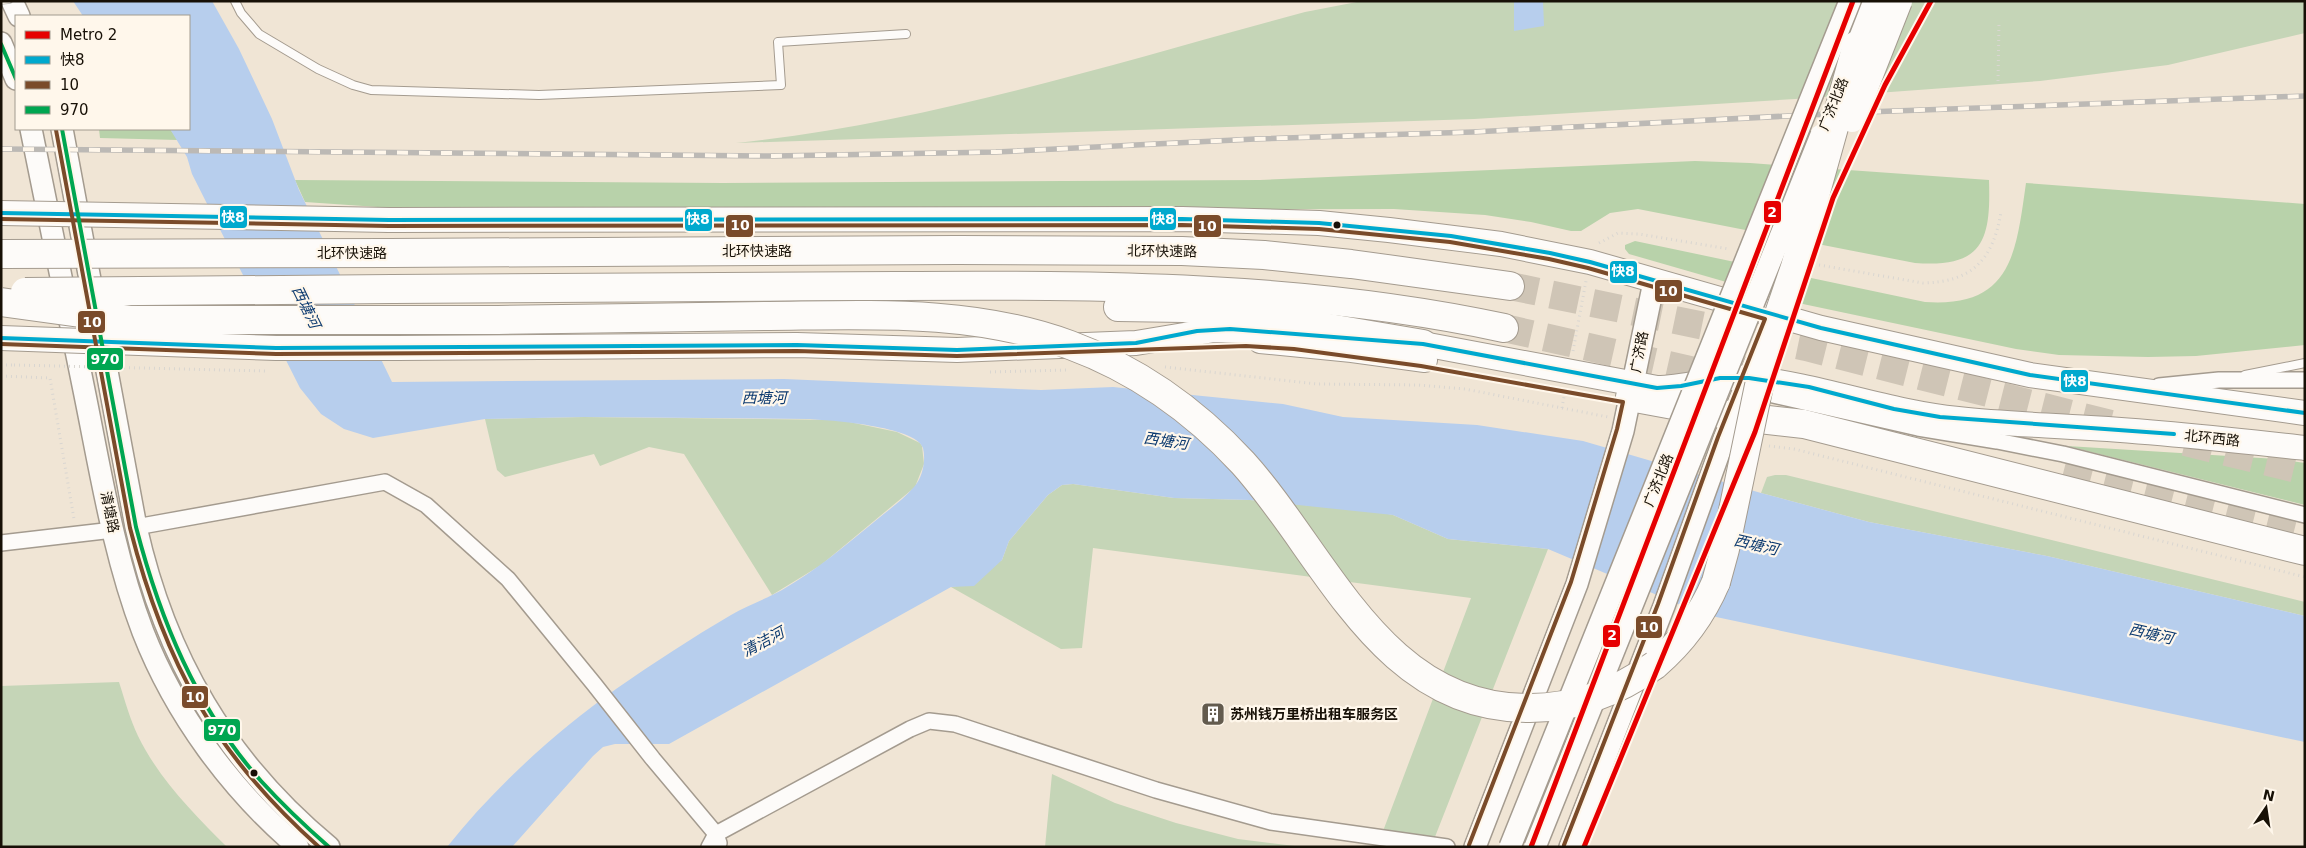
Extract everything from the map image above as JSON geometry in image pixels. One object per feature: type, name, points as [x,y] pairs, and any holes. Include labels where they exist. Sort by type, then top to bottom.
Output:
[{"type":"highway","points":[[1795,266],[1898,1]]},
{"type":"highway","points":[[1,302],[131,320],[498,320],[931,316],[1001,325],[1041,335],[1075,346],[1118,365],[1156,387],[1187,409],[1210,429],[1260,483],[1353,609],[1405,665],[1444,689],[1469,699],[1510,708],[1536,708],[1578,702],[1630,681],[1665,656],[1684,637],[1701,612],[1713,587],[1723,558],[1762,366],[1795,266],[1857,45]]},
{"type":"highway","name":"北环快速路","points":[[1,254],[947,250],[1182,251],[1264,255],[1351,264],[1510,286]]},
{"type":"highway","points":[[847,286],[1007,303],[1184,308],[1288,321],[1423,344]]},
{"type":"highway","points":[[1,292],[847,286],[1183,289],[1263,294],[1426,313],[1504,328]]},
{"type":"highway","points":[[1632,390],[1733,416],[1804,424],[2305,551]]},
{"type":"main road","points":[[12,1],[19,15]]},
{"type":"main road","name":"广济北路","points":[[1510,847],[1850,1]]},
{"type":"main road","name":"广济北路","points":[[1536,847],[1874,1]]},
{"type":"main road","points":[[1,43],[15,77]]},
{"type":"main road","name":"清塘路","points":[[31,130],[113,530],[138,618],[153,656],[174,696],[205,745],[259,810],[298,847]]},
{"type":"main road","name":"清塘路","points":[[62,130],[136,526],[144,561],[165,624],[189,677],[232,747],[264,786],[304,826],[329,847]]},
{"type":"main road","points":[[1,213],[115,213],[388,220],[1182,219],[1319,223],[1451,236],[1590,262],[1654,282],[1821,328],[2030,375],[2305,413]]},
{"type":"main road","name":"广济路","points":[[1475,847],[1577,584],[1622,436],[1654,282]]},
{"type":"main road","points":[[1570,847],[1664,606],[1733,416],[1773,315]]},
{"type":"main road","points":[[1136,343],[1197,331],[1230,329],[1423,344],[1568,378]]},
{"type":"main road","points":[[1,338],[276,348],[797,345],[957,350],[1246,340],[1294,343],[1568,378]]},
{"type":"main road","name":"北环西路","points":[[1568,378],[1632,390],[1670,388],[1703,381],[1809,386],[1894,409],[1940,418],[2178,435],[2305,448]]},
{"type":"street","points":[[2134,388],[2219,380],[2305,380]]},
{"type":"street","points":[[1746,383],[1918,428],[2063,454],[2305,515]]},
{"type":"street","points":[[136,526],[385,482],[426,505],[508,579],[594,684],[715,842],[910,729],[929,721],[955,724],[1156,790],[1271,822],[1447,847]]},
{"type":"street","points":[[1,543],[113,530]]},
{"type":"lane","points":[[235,1],[241,13],[259,34],[318,69],[353,86],[371,90],[539,95],[781,86],[778,42],[906,34]]},
{"type":"lane","points":[[2219,380],[2305,364]]},
{"type":"path","points":[[1998,81],[1999,20]]},
{"type":"path","points":[[1562,408],[1590,262]]},
{"type":"path","points":[[1,365],[14,365]]},
{"type":"path","points":[[1,376],[50,378],[77,534]]},
{"type":"path","points":[[1794,449],[2305,578]]},
{"type":"green space","points":[[1362,1],[2305,1],[2305,33],[2168,65],[2040,81],[1795,99],[1474,119],[736,143],[808,134],[952,106],[1023,89],[1305,12]]},
{"type":"green space","points":[[99,130],[171,130],[178,140],[100,138]]},
{"type":"green space","points":[[1695,161],[1750,163],[1989,180],[1988,219],[1978,246],[1969,255],[1956,261],[1915,263],[1638,209],[1610,213],[1581,231],[1571,231],[1531,222],[1485,215],[1394,209],[421,210],[305,202],[295,180],[723,183],[1260,180]]},
{"type":"green space","points":[[2026,183],[2305,204],[2305,345],[2196,356],[2148,357],[2059,355],[2016,349],[1803,304],[1629,254],[1625,249],[1625,245],[1635,241],[1925,302],[1954,301],[1976,296],[1993,285],[2004,271],[2013,253]]},
{"type":"green space","points":[[584,417],[840,420],[897,432],[920,443],[924,464],[915,487],[821,565],[772,595],[684,454],[649,447],[600,466],[594,454],[505,477],[497,470],[485,419]]},
{"type":"green space","points":[[2067,446],[2277,459],[2305,463],[2305,505]]},
{"type":"green space","points":[[1786,475],[2305,602],[2305,616],[2047,556],[1869,522],[1761,493],[1767,477]]},
{"type":"green space","points":[[1073,484],[1174,498],[1250,500],[1379,512],[1393,515],[1448,539],[1548,549],[1431,847],[1377,847],[1471,598],[1093,548],[1082,648],[1061,649],[951,587],[963,585],[1002,560],[1009,541],[1048,495],[1062,485]]},
{"type":"green space","points":[[119,682],[135,730],[146,752],[190,809],[227,847],[1,847],[1,686]]},
{"type":"green space","points":[[1052,774],[1115,803],[1176,823],[1238,839],[1303,847],[1045,847]]},
{"type":"water","points":[[73,1],[212,1],[239,49],[272,119],[299,190],[392,382],[784,379],[1041,390],[1113,387],[1283,404],[1343,417],[1477,425],[1583,441],[1761,493],[1869,522],[2047,556],[2305,616],[2305,742],[1702,614],[1548,549],[1448,539],[1393,515],[1250,500],[1174,498],[1073,484],[1062,485],[1048,495],[1009,541],[1002,560],[974,586],[951,587],[669,744],[615,744],[603,747],[512,847],[447,847],[505,782],[548,742],[593,706],[644,670],[737,611],[782,590],[806,575],[895,505],[910,492],[920,478],[924,463],[923,448],[917,440],[889,429],[808,419],[584,417],[485,419],[373,438],[344,429],[321,414],[300,388],[192,174],[187,157],[171,130],[190,130],[190,15],[82,15]]},
{"type":"water","points":[[1514,1],[1543,1],[1544,26],[1514,31]]},
{"type":"tunnel","points":[[1510,286],[1806,347],[2111,424]]},
{"type":"tunnel","points":[[1504,328],[1726,378]]},
{"type":"tunnel","points":[[2185,442],[2305,471]]},
{"type":"tunnel","points":[[2066,462],[2305,523]]},
{"type":"railway","points":[[1,2],[10,1]]},
{"type":"railway","points":[[1,149],[774,156],[996,152],[1255,139],[1473,132],[1866,112],[2305,96]]},
{"type":"metro line","name":"2","points":[[1531,847],[1853,1]]},
{"type":"metro line","name":"2","points":[[1584,847],[1755,432],[1833,198],[1885,85],[1931,1]]},
{"type":"transit line","name":"970","points":[[1,44],[15,77]]},
{"type":"transit line","name":"10","points":[[56,130],[130,528],[144,577],[160,622],[177,664],[198,703],[222,741],[250,777],[282,812],[319,847]]},
{"type":"transit line","name":"970","points":[[62,130],[136,527],[169,629],[199,693],[238,753],[261,781],[329,847]]},
{"type":"transit line","name":"快8","points":[[1,213],[389,220],[1182,219],[1319,223],[1451,236],[1550,253],[1590,262],[1821,328],[2030,375],[2305,413]]},
{"type":"transit line","name":"10","points":[[1,219],[389,226],[1182,225],[1319,229],[1450,242],[1549,259],[1588,268],[1765,319],[1718,437],[1658,604],[1564,845]]},
{"type":"transit line","name":"快8","points":[[1,338],[276,348],[797,345],[957,350],[1136,343],[1197,331],[1230,329],[1423,344],[1657,388],[1681,386],[1720,378],[1749,378],[1809,387],[1894,409],[1940,417],[2174,434]]},
{"type":"transit line","name":"10","points":[[1,344],[276,354],[797,351],[957,356],[1246,346],[1294,349],[1421,366],[1623,402],[1617,429],[1571,582],[1469,845]]},
{"type":"place","name":"苏州钱万里桥出租车服务区","points":[[1213,714]]},
{"type":"water label","name":"西塘河","points":[[306,307]]},
{"type":"water label","name":"西塘河","points":[[764,398]]},
{"type":"water label","name":"西塘河","points":[[1166,441]]},
{"type":"water label","name":"西塘河","points":[[1756,545]]},
{"type":"water label","name":"西塘河","points":[[2151,634]]},
{"type":"water label","name":"清洁河","points":[[763,642]]}]
